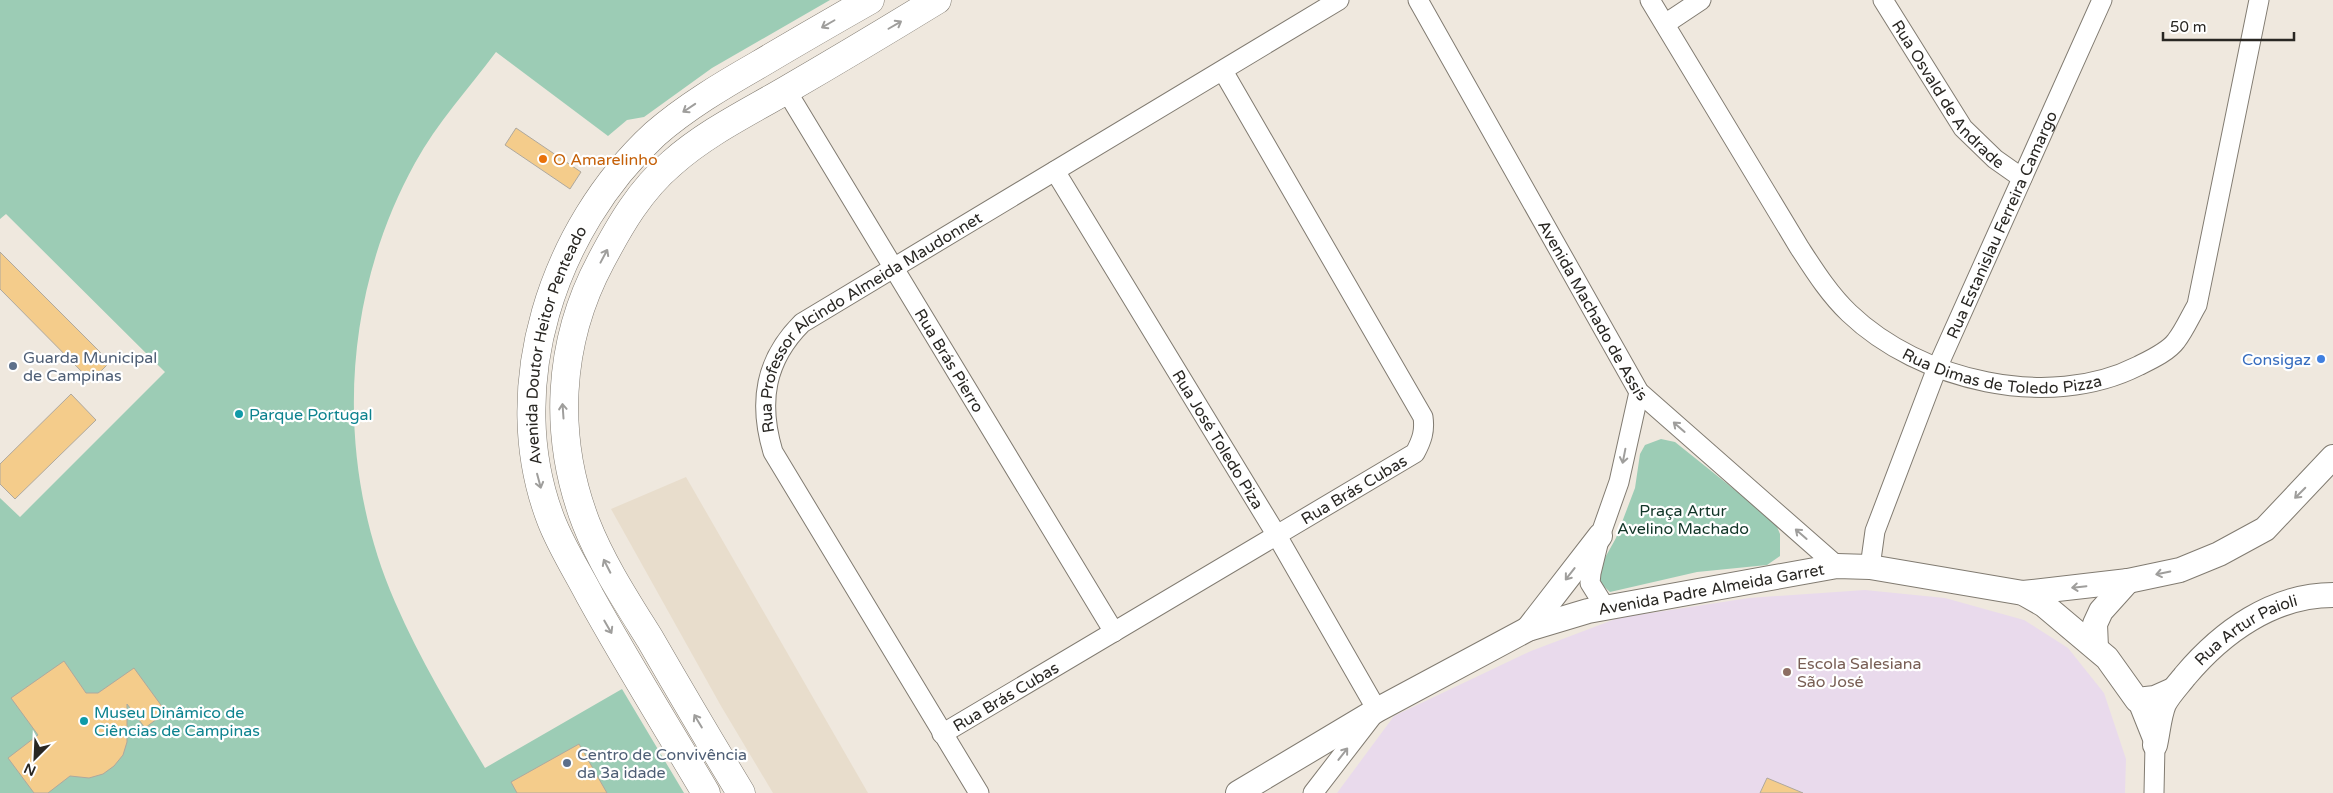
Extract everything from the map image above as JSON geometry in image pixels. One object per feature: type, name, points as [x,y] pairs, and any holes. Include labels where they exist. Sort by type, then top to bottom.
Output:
[{"type":"main road","name":"Avenida Doutor Heitor Penteado","points":[[706,793],[632,671],[551,521],[534,460],[532,441],[531,422],[537,348],[551,296],[565,259],[589,214],[627,164],[655,135],[685,111],[727,83],[870,0]]},
{"type":"main road","name":"Avenida Doutor Heitor Penteado","points":[[741,793],[610,572],[587,525],[573,485],[565,443],[562,400],[566,363],[574,325],[592,278],[621,223],[643,191],[671,163],[709,135],[938,0]]},
{"type":"street","name":"Rua Professor Alcindo Almeida Maudonnet","points":[[979,793],[773,452],[767,432],[765,410],[768,382],[786,339],[802,323],[893,267],[1339,0]]},
{"type":"street","name":"Avenida Machado de Assis","points":[[1418,0],[1639,392],[1838,566]]},
{"type":"street","name":"Rua Dimas de Toledo Pizza","points":[[1650,0],[1799,247],[1823,283],[1850,314],[1891,344],[1937,368],[1982,382],[2031,388],[2078,384],[2116,377],[2149,360],[2175,343],[2197,305],[2259,0]]},
{"type":"street","points":[[1665,24],[1701,0]]},
{"type":"street","name":"Rua Osvald de Andrade","points":[[1884,0],[1963,128],[1995,159],[2022,178]]},
{"type":"street","name":"Rua Estanislau Ferreira Camargo","points":[[1870,567],[1875,531],[1937,368],[2102,0]]},
{"type":"street","name":"Rua Brás Cubas","points":[[942,734],[1415,453],[1422,440],[1425,428],[1424,416],[1223,71]]},
{"type":"street","name":"Rua Brás Pierro","points":[[797,84],[893,267],[1114,632]]},
{"type":"street","name":"Rua José Toledo Piza","points":[[1055,171],[1276,534],[1377,710]]},
{"type":"street","points":[[1605,607],[1590,583],[1600,536],[1614,500],[1639,392]]},
{"type":"street","points":[[2023,593],[2128,581],[2180,570],[2219,554],[2265,529],[2333,457]]},
{"type":"street","points":[[1528,629],[1600,536]]},
{"type":"street","name":"Avenida Padre Almeida Garret","points":[[1238,793],[1377,710],[1528,629],[1605,607],[1838,566],[1870,567],[2023,593],[2044,605],[2106,658],[2138,700],[2155,745]]},
{"type":"street","points":[[2096,648],[2095,624],[2101,611],[2128,581]]},
{"type":"street","name":"Rua Artur Paioli","points":[[2155,745],[2164,704],[2173,690],[2197,661],[2236,626],[2273,608],[2299,599],[2333,594]]},
{"type":"street","points":[[2138,700],[2155,698],[2173,690]]},
{"type":"street","points":[[1313,793],[1377,710]]},
{"type":"street","points":[[2154,793],[2155,745]]},
{"type":"shaded area","points":[[686,477],[868,793],[773,793],[721,706],[611,509]]},
{"type":"shaded area","name":"Escola Salesiana São José","points":[[1865,590],[1945,598],[2024,620],[2068,648],[2104,693],[2126,759],[2125,793],[1337,793],[1394,716],[1531,651],[1618,618],[1749,598]]},
{"type":"green space","name":"Parque Portugal","points":[[0,0],[830,0],[712,68],[644,117],[627,120],[608,136],[496,52],[443,120],[415,163],[390,215],[372,268],[360,324],[354,380],[355,437],[362,493],[375,548],[395,602],[415,645],[485,768],[622,689],[684,793],[0,793],[0,498],[20,517],[165,372],[6,214],[0,219]]},
{"type":"green space","name":"Praça Artur Avelino Machado","points":[[1661,439],[1675,442],[1775,522],[1780,534],[1780,556],[1767,565],[1697,572],[1610,592],[1597,580],[1597,572],[1616,538],[1635,488],[1640,454],[1645,445]]},
{"type":"building","name":"O Amarelinho","points":[[516,128],[581,172],[570,189],[505,145]]},
{"type":"building","points":[[0,252],[110,362],[91,381],[0,289]]},
{"type":"building","points":[[71,394],[96,420],[15,499],[0,484],[0,464]]},
{"type":"building","name":"Museu Dinâmico de Ciências de Campinas","points":[[64,661],[86,693],[98,693],[134,668],[166,712],[145,728],[127,704],[127,742],[123,755],[114,766],[103,774],[89,778],[70,776],[48,793],[34,793],[8,758],[38,735],[11,698]]},
{"type":"building","name":"Centro de Convivência da 3a idade","points":[[579,744],[607,793],[517,793],[511,782]]},
{"type":"building","points":[[1767,778],[1803,793],[1760,793]]},
{"type":"place","name":"O Amarelinho","points":[[543,159]]},
{"type":"place","name":"Consigaz","points":[[2321,359]]},
{"type":"place","name":"Guarda Municipal de Campinas","points":[[13,366]]},
{"type":"place","name":"Parque Portugal","points":[[239,414]]},
{"type":"place","name":"Escola Salesiana São José","points":[[1787,672]]},
{"type":"place","name":"Museu Dinâmico de Ciências de Campinas","points":[[84,721]]},
{"type":"place","name":"Centro de Convivência da 3a idade","points":[[567,763]]}]
